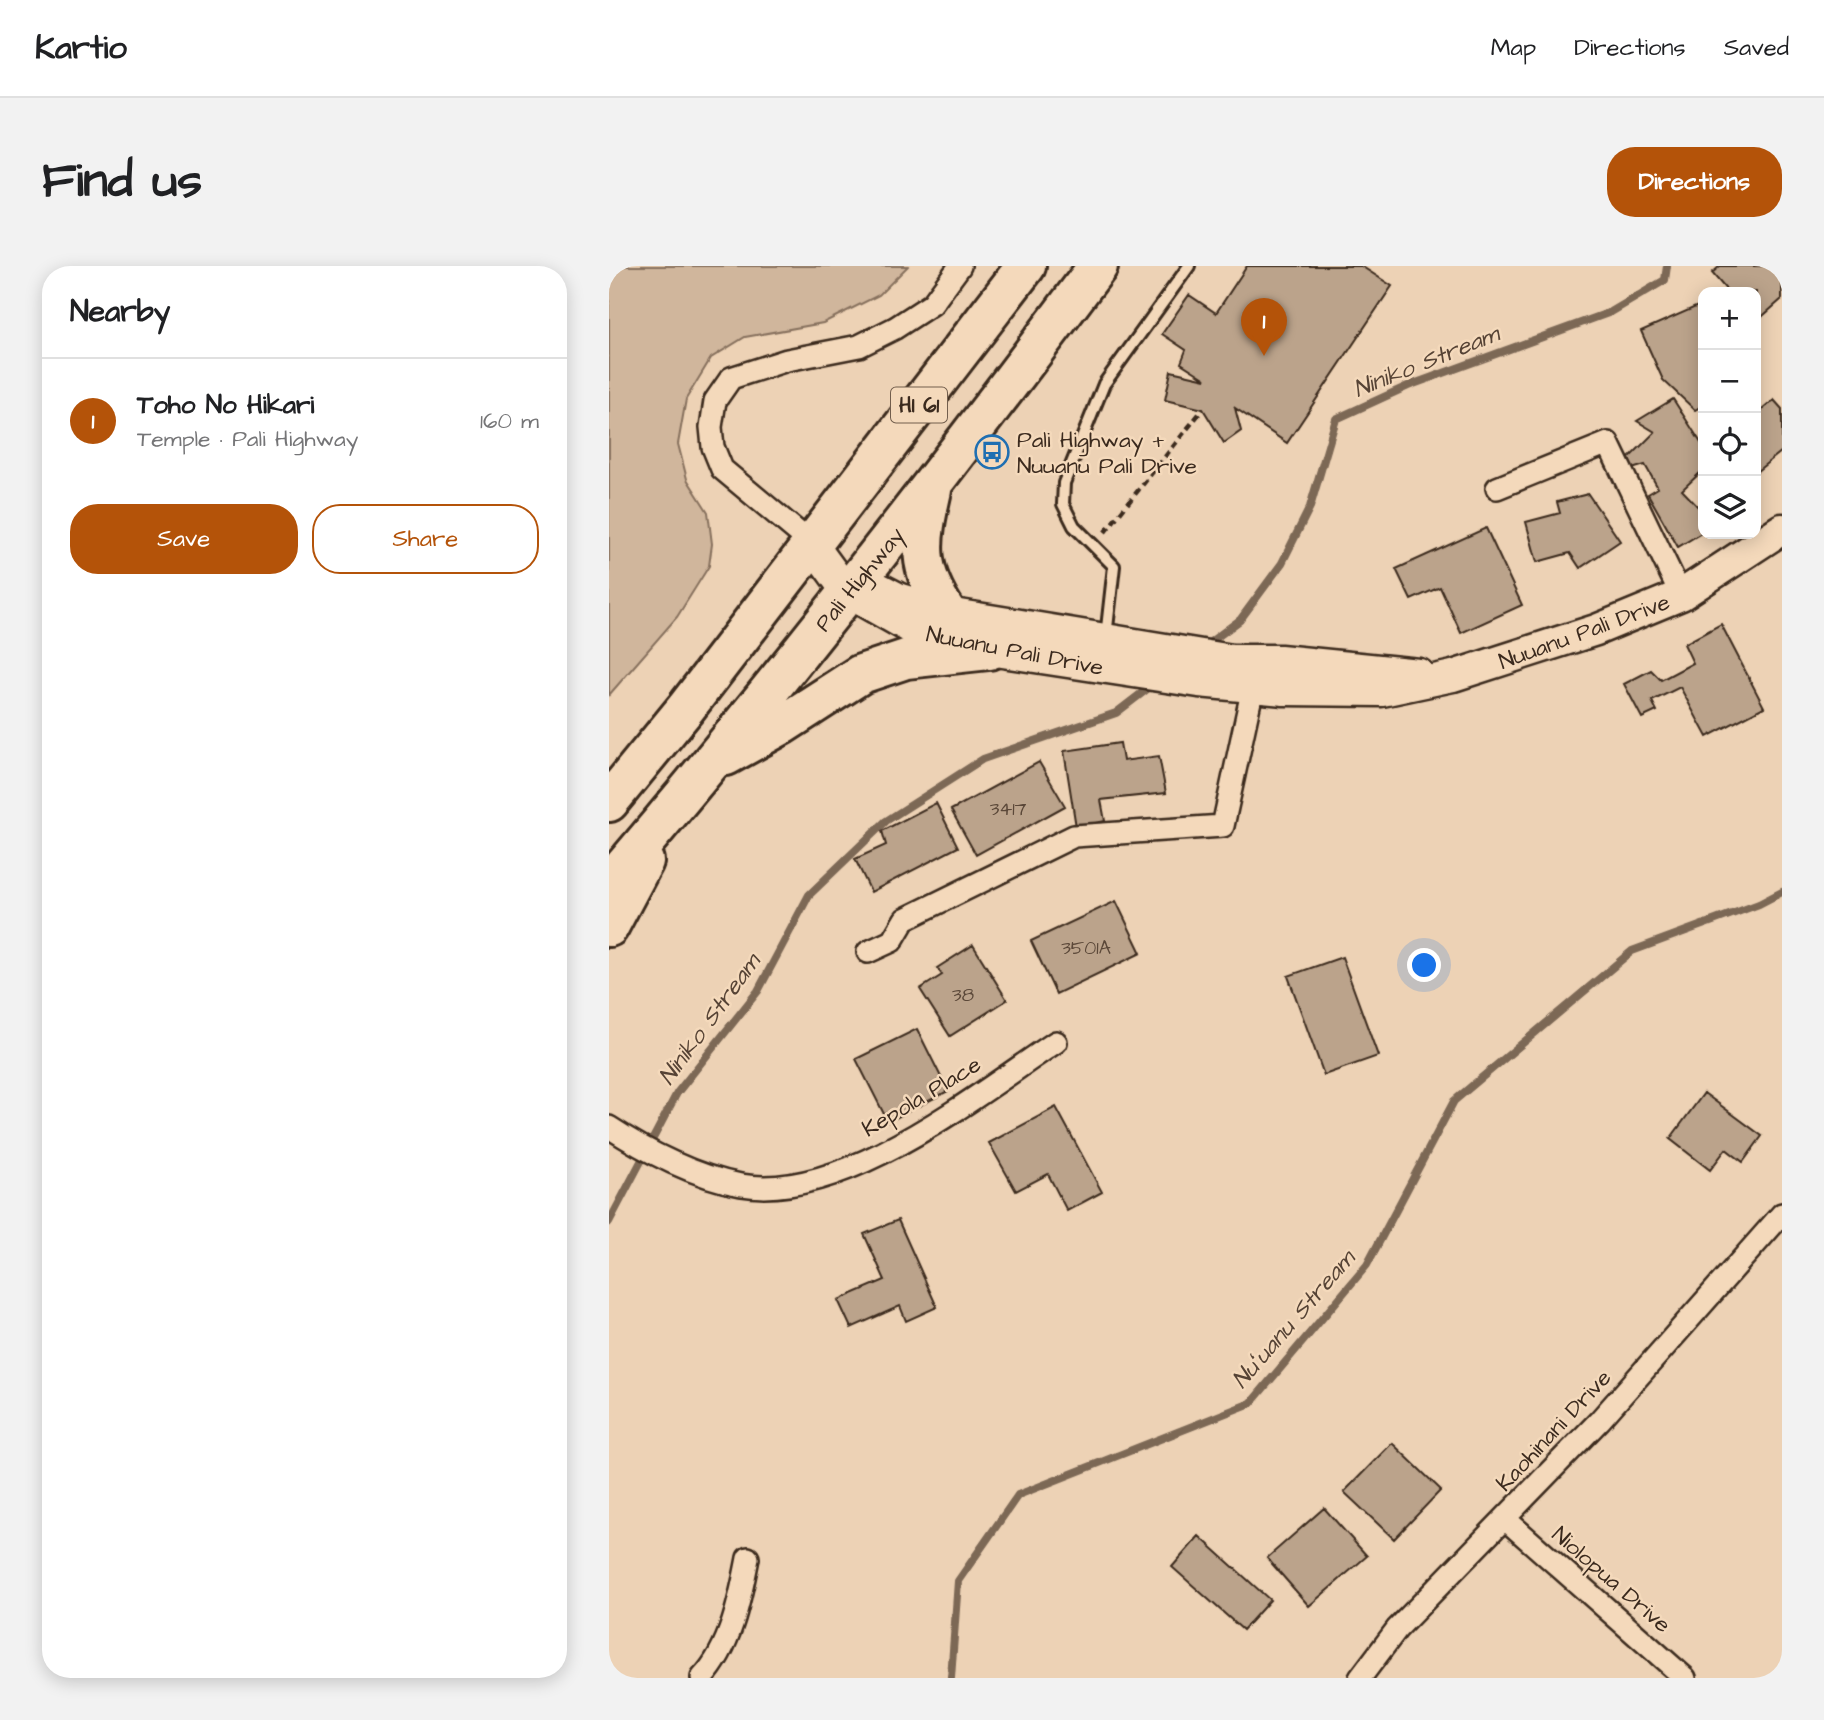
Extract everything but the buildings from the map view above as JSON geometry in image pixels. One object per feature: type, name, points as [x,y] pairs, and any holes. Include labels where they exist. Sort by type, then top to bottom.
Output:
[{"type":"highway","name":"HI 61","points":[[609,802],[686,708],[1026,266]]},
{"type":"highway","name":"Pali Highway","points":[[609,884],[712,764],[933,486],[1098,266]]},
{"type":"highway","points":[[933,486],[925,524],[922,559],[929,587],[947,613]]},
{"type":"highway","points":[[712,764],[782,725],[861,674],[906,659],[989,650]]},
{"type":"highway","points":[[609,927],[670,812]]},
{"type":"street","points":[[812,544],[722,469],[712,437],[715,401],[731,379],[778,363],[859,346],[895,328],[932,304],[960,266]]},
{"type":"street","points":[[1497,488],[1608,443],[1681,595]]},
{"type":"street","name":"Nuuanu Pali Drive","points":[[812,544],[853,585],[916,631],[989,650],[1199,682],[1253,687],[1382,691],[1453,676],[1596,630],[1681,595],[1782,529]]},
{"type":"street","name":"Nuuanu Pali Drive","points":[[853,585],[947,613],[1232,660],[1280,660],[1453,676]]},
{"type":"street","points":[[868,952],[892,941],[905,919],[1075,836],[1223,825],[1253,687]]},
{"type":"street","name":"Kepola Place","points":[[612,1129],[681,1165],[741,1185],[779,1186],[838,1172],[894,1148],[1056,1042]]},
{"type":"street","name":"Kaohinani Drive","points":[[1360,1678],[1397,1629],[1600,1420],[1782,1214]]},
{"type":"street","name":"Niolopua Drive","points":[[1505,1519],[1685,1678]]},
{"type":"street","points":[[702,1678],[711,1669],[731,1629],[748,1558]]},
{"type":"lane","points":[[1106,639],[1114,566],[1074,526],[1063,504],[1064,483],[1104,384],[1189,266]]},
{"type":"path","points":[[1094,545],[1203,409]]},
{"type":"shaded area","points":[[609,266],[908,266],[879,295],[823,323],[745,337],[711,358],[686,399],[678,444],[687,479],[708,512],[712,544],[709,566],[677,617],[609,695]]},
{"type":"waterway","name":"Niniko Stream","points":[[1205,646],[1240,620],[1282,563],[1310,507],[1336,419],[1408,386],[1611,312],[1665,280],[1667,266]]},
{"type":"waterway","name":"Niniko Stream","points":[[609,1222],[677,1093],[758,991],[809,895],[886,821],[983,759],[1116,713],[1155,683]]},
{"type":"waterway","name":"Nuʻuanu Stream","points":[[951,1678],[958,1581],[1018,1495],[1251,1403],[1367,1265],[1454,1101],[1632,951],[1759,904],[1782,892]]},
{"type":"place","name":"Toho No Hikari","points":[[1264,356]]},
{"type":"place","name":"Pali Highway + Nuuanu Pali Drive","points":[[992,452]]}]
